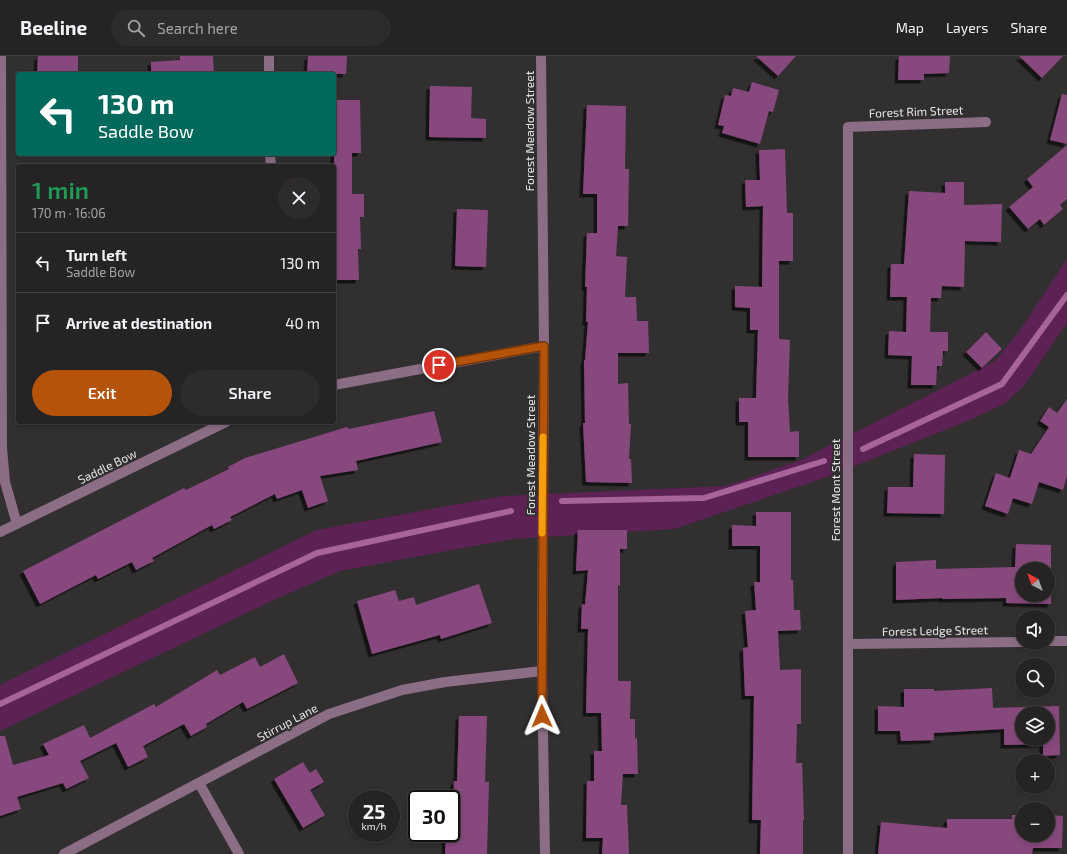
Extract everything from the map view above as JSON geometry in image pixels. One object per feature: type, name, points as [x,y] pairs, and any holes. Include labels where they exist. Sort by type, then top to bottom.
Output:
[{"type":"street","points":[[1,56],[2,448],[5,482],[17,524]]},
{"type":"street","points":[[269,56],[269,72]]},
{"type":"street","name":"Forest Meadow Street","points":[[541,56],[544,346],[542,671],[545,854]]},
{"type":"street","name":"Forest Rim Street","points":[[848,127],[986,122]]},
{"type":"street","name":"Forest Mont Street","points":[[848,127],[848,854]]},
{"type":"street","points":[[336,385],[544,346]]},
{"type":"street","name":"Saddle Bow","points":[[0,532],[222,424]]},
{"type":"street","points":[[1055,641],[1067,641]]},
{"type":"street","name":"Forest Ledge Street","points":[[848,644],[1015,642]]},
{"type":"street","name":"Stirrup Lane","points":[[64,854],[329,714],[402,690],[445,682],[542,671]]},
{"type":"street","points":[[198,783],[239,854]]},
{"type":"shaded area","points":[[1067,259],[1067,323],[1024,386],[1004,404],[970,420],[827,477],[674,529],[512,539],[340,571],[276,599],[0,731],[0,685],[317,530],[503,496],[726,486],[803,459],[995,361],[1020,330]]},
{"type":"building","points":[[38,56],[78,56],[78,72],[37,72]]},
{"type":"building","points":[[180,56],[213,56],[214,72],[151,72],[151,62],[180,60]]},
{"type":"building","points":[[308,56],[347,56],[346,74],[336,74],[336,72],[307,72]]},
{"type":"building","points":[[756,56],[796,56],[778,76]]},
{"type":"building","points":[[899,56],[950,56],[949,73],[924,74],[924,80],[898,80]]},
{"type":"building","points":[[1019,56],[1063,56],[1042,78]]},
{"type":"building","points":[[752,82],[779,90],[773,112],[769,111],[760,144],[722,133],[724,126],[718,125],[725,95],[731,96],[733,88],[749,92]]},
{"type":"building","points":[[430,86],[472,87],[471,118],[486,119],[486,138],[429,137]]},
{"type":"building","points":[[1062,94],[1067,95],[1067,144],[1050,140]]},
{"type":"building","points":[[336,100],[360,100],[361,153],[352,153],[352,194],[364,194],[364,217],[360,217],[361,249],[358,249],[359,280],[336,280],[336,164],[334,164],[334,156],[336,156]]},
{"type":"building","points":[[587,105],[626,106],[625,169],[629,169],[628,226],[618,226],[616,256],[627,257],[625,297],[636,297],[637,321],[648,321],[649,353],[618,353],[618,384],[628,383],[629,424],[631,424],[629,459],[631,459],[632,483],[586,482],[583,423],[585,423],[584,360],[588,322],[586,322],[587,287],[585,287],[587,233],[597,233],[597,194],[583,194]]},
{"type":"building","points":[[1067,145],[1067,199],[1060,205],[1063,209],[1044,225],[1040,219],[1028,229],[1009,207],[1033,187],[1027,179]]},
{"type":"building","points":[[785,149],[787,213],[793,213],[793,261],[779,261],[779,339],[790,340],[788,399],[790,432],[799,431],[799,457],[748,457],[748,422],[739,422],[739,398],[756,398],[758,330],[750,330],[750,308],[735,307],[735,286],[762,287],[763,206],[746,207],[745,180],[760,180],[759,150]]},
{"type":"building","points":[[945,182],[964,182],[964,205],[1002,204],[1001,242],[965,241],[964,287],[942,286],[941,298],[931,298],[930,332],[948,332],[948,351],[943,351],[942,366],[937,366],[936,385],[911,385],[912,356],[888,355],[889,331],[906,332],[907,297],[890,297],[891,264],[904,264],[909,191],[945,193]]},
{"type":"building","points":[[457,209],[488,210],[486,267],[455,266]]},
{"type":"building","points":[[986,332],[1002,349],[982,368],[966,352]]},
{"type":"building","points":[[1067,399],[1067,476],[1063,490],[1039,482],[1032,504],[1013,498],[1008,514],[985,506],[996,473],[1010,478],[1019,450],[1031,454],[1049,427],[1040,421],[1049,407],[1057,413]]},
{"type":"building","points":[[434,411],[442,442],[356,461],[358,470],[320,476],[328,501],[308,508],[302,490],[277,499],[275,494],[230,517],[232,520],[214,529],[212,525],[152,558],[154,561],[136,570],[132,562],[98,579],[96,575],[40,604],[23,571],[184,488],[186,490],[229,469],[228,467],[245,458],[347,427],[349,429]]},
{"type":"building","points":[[914,454],[945,455],[944,514],[887,513],[888,487],[913,487]]},
{"type":"building","points":[[756,512],[791,512],[791,580],[793,580],[794,610],[800,610],[801,630],[778,631],[780,670],[801,669],[801,724],[797,724],[796,763],[802,763],[804,820],[803,854],[760,854],[761,820],[752,820],[754,696],[745,696],[743,648],[748,647],[745,611],[756,610],[754,582],[760,582],[760,546],[732,546],[732,525],[756,526]]},
{"type":"building","points":[[578,530],[627,530],[627,549],[620,549],[620,586],[618,585],[618,681],[631,681],[630,719],[635,719],[635,739],[637,738],[638,774],[623,774],[621,805],[627,805],[629,854],[602,854],[603,838],[586,838],[587,781],[594,781],[594,751],[602,751],[601,713],[586,713],[588,629],[581,629],[582,604],[585,605],[588,570],[576,571]]},
{"type":"building","points":[[1016,544],[1051,545],[1051,562],[1015,562]]},
{"type":"building","points":[[936,560],[936,569],[1015,567],[1015,602],[1051,602],[1051,604],[1006,603],[1006,598],[896,600],[896,562]]},
{"type":"building","points":[[479,584],[492,623],[441,639],[440,635],[372,654],[357,601],[395,590],[399,601],[414,597],[416,605]]},
{"type":"building","points":[[284,654],[298,683],[247,709],[243,702],[206,724],[207,727],[191,736],[184,724],[143,746],[148,757],[128,767],[116,743],[80,761],[89,778],[66,789],[63,783],[17,797],[21,809],[0,816],[0,736],[5,736],[13,765],[49,755],[43,744],[84,725],[90,738],[154,704],[156,707],[217,670],[220,675],[255,657],[260,667]]},
{"type":"building","points":[[992,688],[993,708],[1015,707],[1015,745],[1004,745],[1004,729],[934,733],[934,740],[901,741],[900,731],[878,731],[878,706],[904,707],[904,689],[934,689],[934,691]]},
{"type":"building","points":[[1055,706],[1059,706],[1060,755],[1043,754],[1043,746],[1055,746]]},
{"type":"building","points":[[459,716],[487,716],[485,782],[489,782],[487,854],[445,854],[446,842],[460,842],[460,790],[454,790],[454,781],[457,781]]},
{"type":"building","points":[[303,762],[310,773],[316,769],[324,782],[310,790],[325,815],[303,828],[274,779]]},
{"type":"building","points":[[1012,815],[1015,815],[1015,842],[1055,842],[1055,815],[1063,816],[1062,848],[1033,848],[1032,854],[878,854],[881,822],[947,828],[947,819],[1012,819]]},
{"type":"waterway","points":[[863,449],[1002,384],[1067,295]]},
{"type":"waterway","points":[[562,501],[704,498],[824,461]]},
{"type":"waterway","points":[[0,704],[317,553],[511,511]]},
{"type":"slow traffic","points":[[542,533],[543,437]]},
{"type":"route","points":[[439,365],[544,346],[542,716]]}]
